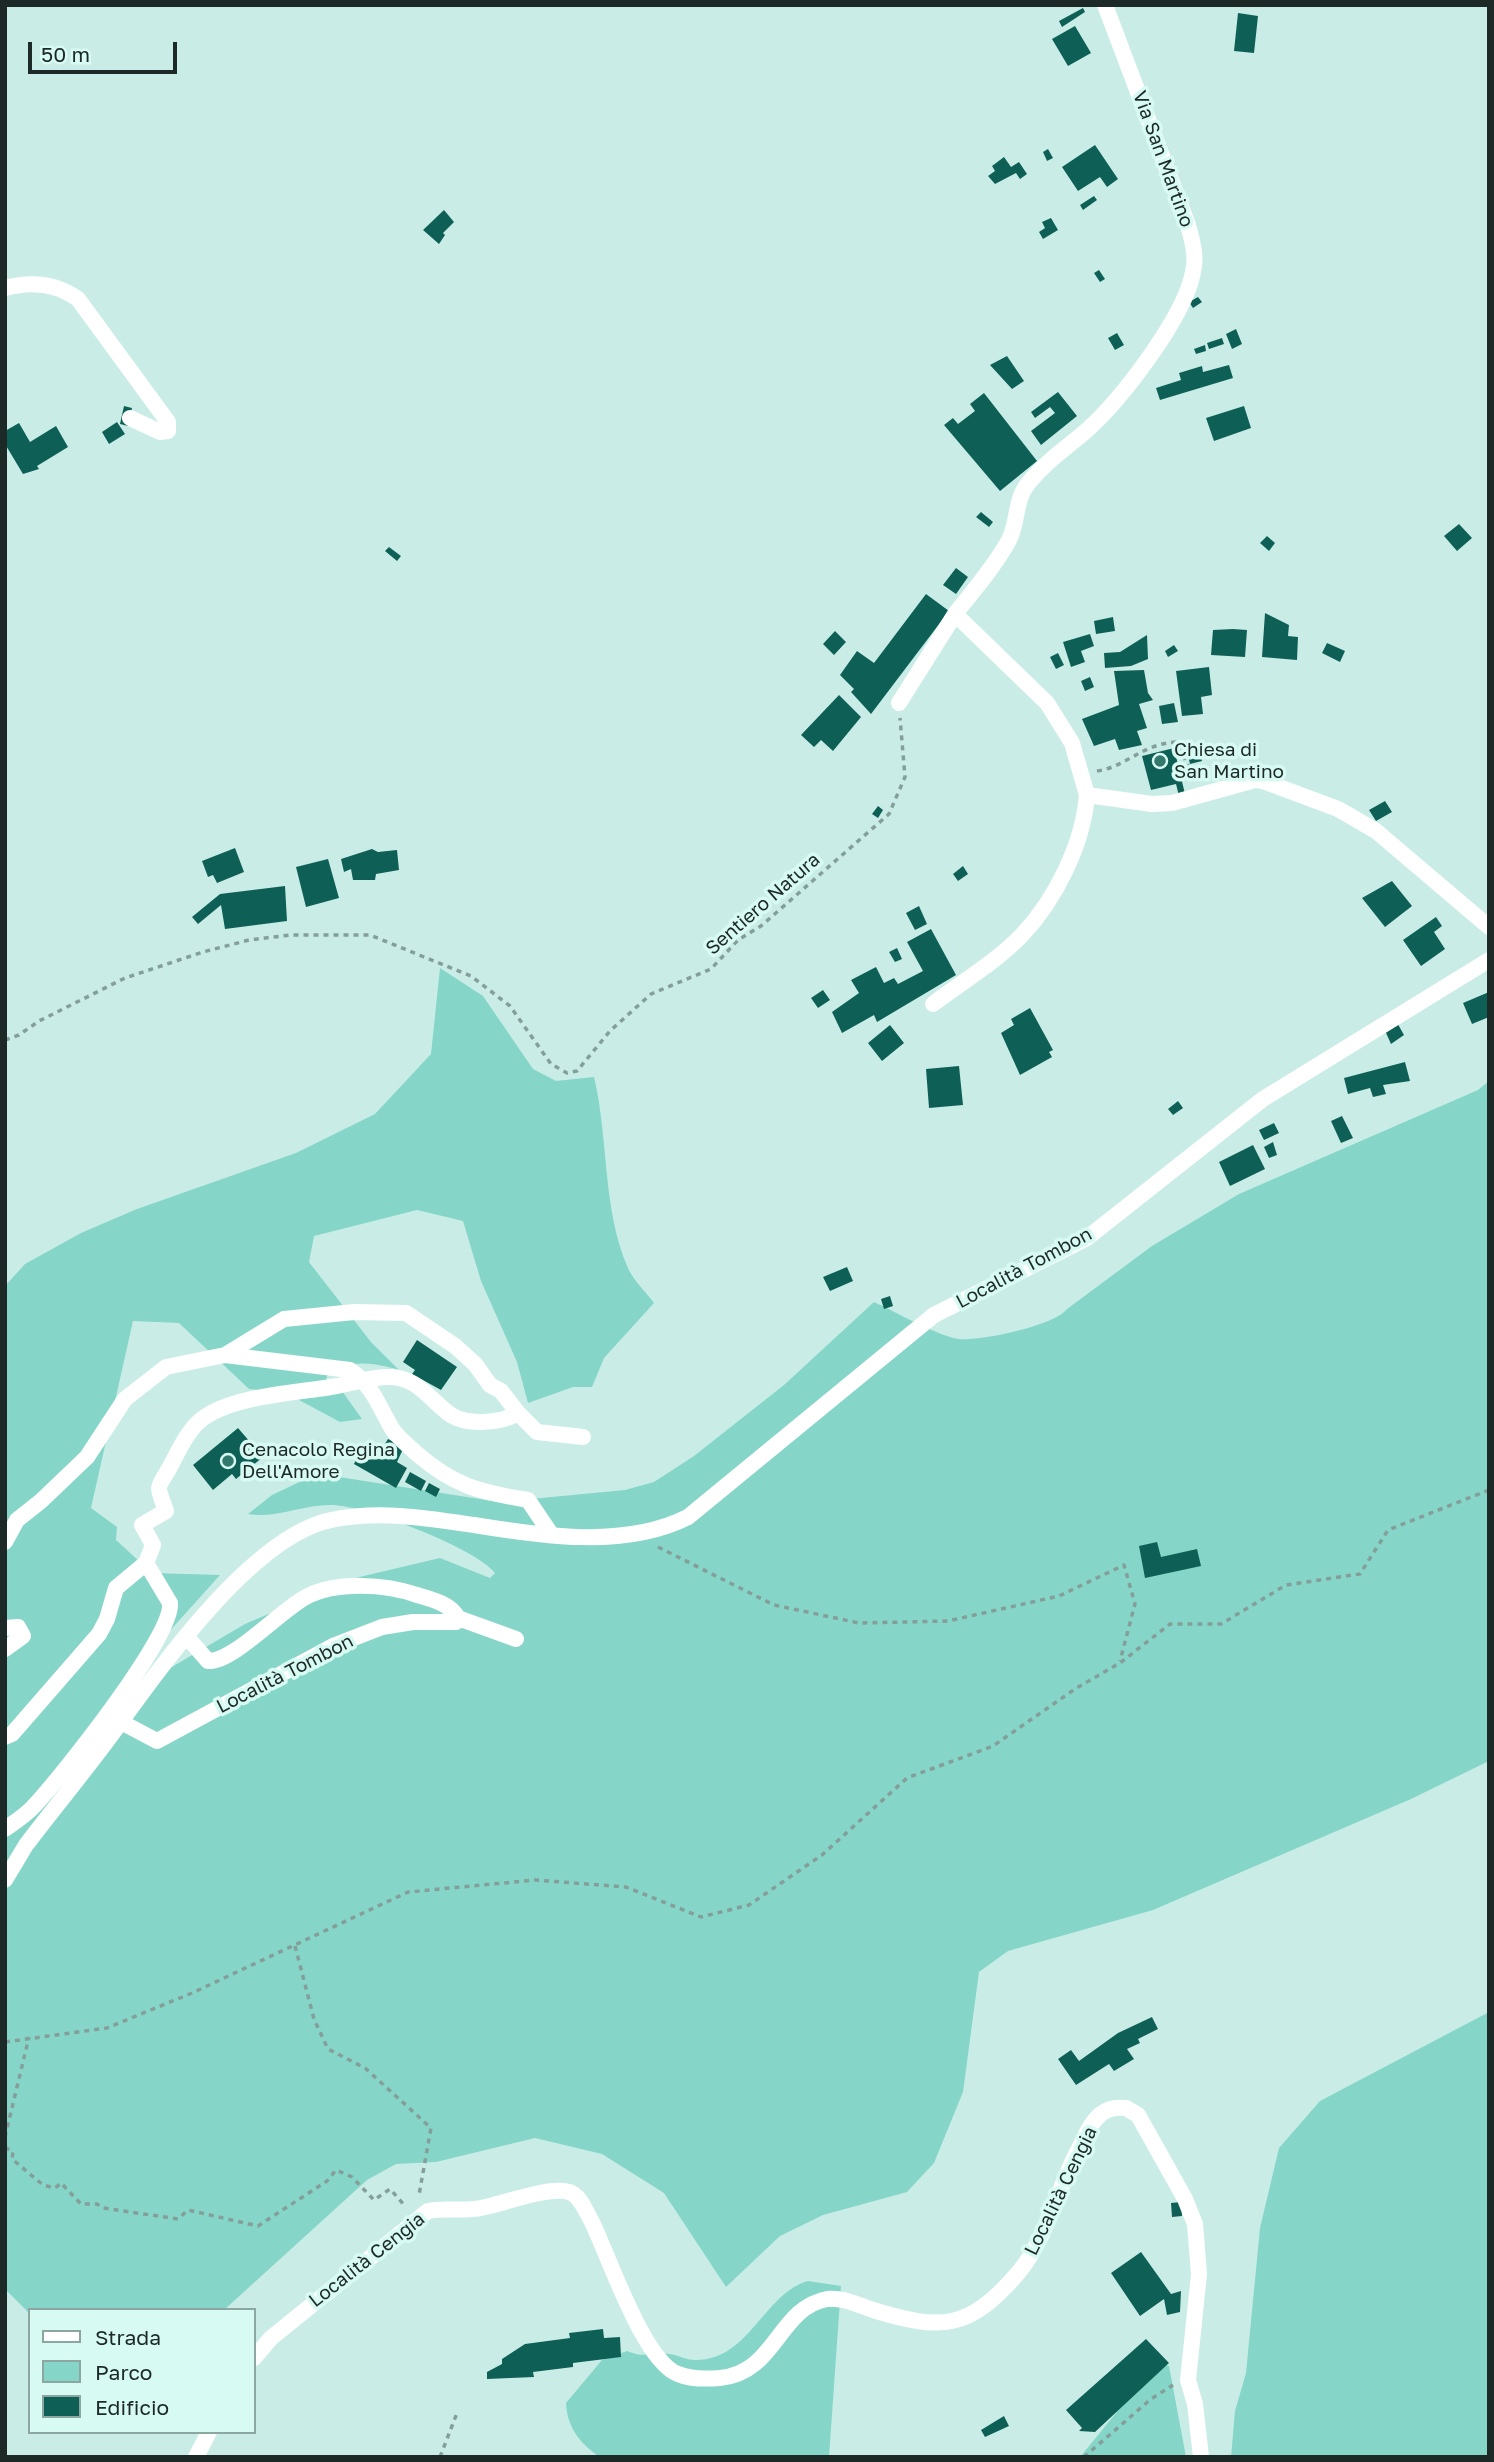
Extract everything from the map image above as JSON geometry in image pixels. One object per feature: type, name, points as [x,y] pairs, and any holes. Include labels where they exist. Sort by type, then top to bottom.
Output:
[{"type":"street","name":"Via San Martino","points":[[898,703],[956,614],[1007,543],[1016,524],[1018,502],[1025,486],[1063,448],[1087,430],[1142,365],[1170,323],[1194,272],[1194,252],[1188,225],[1105,5]]},
{"type":"street","points":[[5,288],[32,284],[49,285],[78,299],[168,422],[168,431],[160,432],[130,418]]},
{"type":"street","points":[[933,1004],[1021,936],[1038,916],[1066,867],[1085,821],[1087,795],[1072,743],[1048,704],[956,614]]},
{"type":"street","points":[[1087,795],[1152,804],[1172,803],[1264,780],[1354,817],[1376,831],[1489,927]]},
{"type":"street","name":"Località Tombon","points":[[5,1880],[26,1845],[186,1636],[273,1550],[302,1530],[330,1520],[412,1516],[551,1534],[631,1534],[668,1527],[688,1517],[934,1315],[1087,1238],[1263,1099],[1489,960]]},
{"type":"street","points":[[5,1542],[17,1520],[41,1502],[87,1457],[125,1399],[145,1382],[166,1367],[225,1354],[285,1319],[354,1312],[406,1313],[455,1346],[475,1364],[490,1385],[501,1391],[537,1432],[583,1437]]},
{"type":"street","points":[[225,1354],[350,1370],[364,1380],[385,1410],[394,1431],[443,1476],[482,1492],[528,1500],[551,1534]]},
{"type":"street","points":[[5,1737],[12,1734],[99,1634],[107,1619],[116,1588],[146,1563],[152,1545],[142,1525],[149,1518],[166,1511],[158,1496],[158,1487],[182,1443],[201,1420],[231,1405],[364,1380],[398,1378],[413,1383],[435,1398],[452,1415],[464,1420],[486,1422],[510,1418],[518,1413]]},
{"type":"street","points":[[5,1829],[33,1808],[68,1766],[132,1679],[164,1626],[170,1603],[146,1563]]},
{"type":"street","name":"Località Tombon","points":[[186,1636],[208,1661],[215,1661],[235,1651],[283,1611],[308,1595],[345,1587],[408,1591],[439,1602],[455,1612],[458,1618],[516,1639]]},
{"type":"street","name":"Località Tombon","points":[[121,1722],[157,1741],[197,1717],[237,1701],[332,1646],[382,1627],[413,1622],[443,1624],[456,1622],[458,1618]]},
{"type":"street","points":[[5,1628],[18,1628],[23,1636],[5,1649]]},
{"type":"street","name":"Località Cengia","points":[[256,2356],[271,2338],[416,2218],[443,2208],[478,2209],[559,2191],[574,2194],[605,2248],[646,2343],[676,2374],[719,2378],[754,2366],[792,2320],[810,2306],[828,2299],[847,2300],[911,2320],[955,2323],[972,2314],[1010,2282],[1032,2252],[1071,2163],[1093,2122],[1106,2111],[1126,2108],[1138,2115],[1185,2199],[1195,2224],[1199,2274],[1189,2374],[1201,2457]]},
{"type":"street","points":[[196,2457],[208,2434]]},
{"type":"path","name":"Sentiero Natura","points":[[5,1040],[125,978],[249,940],[329,933],[370,935],[471,976],[510,1006],[551,1064],[567,1073],[577,1072],[610,1031],[651,994],[711,969],[738,940],[761,926],[889,814],[905,776],[898,703]]},
{"type":"path","points":[[1081,774],[1114,769],[1135,753],[1161,743],[1176,742],[1190,769],[1212,773],[1239,785]]},
{"type":"path","points":[[5,2042],[107,2028],[296,1946],[408,1892],[535,1880],[626,1887],[701,1917],[749,1905],[822,1855],[907,1778],[993,1746],[1075,1689],[1120,1663],[1170,1624],[1221,1624],[1286,1585],[1360,1574],[1388,1530],[1489,1490]]},
{"type":"path","points":[[631,1534],[774,1605],[859,1623],[948,1621],[1059,1596],[1124,1565],[1135,1604],[1120,1663]]},
{"type":"path","points":[[296,1946],[314,2020],[328,2049],[365,2068],[431,2128],[416,2218]]},
{"type":"path","points":[[5,2137],[29,2037]]},
{"type":"path","points":[[5,2147],[13,2152],[12,2159],[43,2185],[55,2188],[61,2183],[81,2204],[97,2204],[103,2208],[178,2219],[188,2210],[258,2226],[327,2181],[336,2170],[352,2177],[374,2200],[390,2189],[416,2218]]},
{"type":"path","points":[[1084,2457],[1151,2399],[1189,2374]]},
{"type":"path","points":[[440,2457],[457,2413]]},
{"type":"green space","points":[[440,968],[483,996],[533,1069],[556,1081],[594,1077],[610,1198],[620,1245],[630,1272],[654,1303],[604,1358],[592,1387],[573,1387],[528,1403],[517,1362],[481,1281],[463,1221],[417,1210],[314,1236],[309,1262],[371,1342],[399,1370],[380,1365],[352,1364],[327,1376],[326,1381],[337,1384],[362,1419],[340,1422],[286,1393],[249,1389],[179,1323],[133,1321],[91,1508],[117,1527],[116,1540],[152,1573],[220,1575],[131,1674],[131,1691],[245,1624],[351,1579],[440,1558],[490,1578],[495,1573],[484,1563],[444,1541],[393,1520],[348,1507],[322,1505],[269,1515],[248,1514],[272,1495],[308,1478],[339,1477],[499,1502],[625,1490],[654,1482],[694,1456],[784,1385],[874,1302],[929,1329],[959,1339],[999,1335],[1048,1321],[1060,1315],[1152,1246],[1239,1194],[1478,1090],[1489,1081],[1489,1761],[1411,1799],[1153,1910],[1008,1951],[979,1972],[963,2092],[934,2163],[907,2192],[823,2215],[780,2236],[726,2287],[664,2193],[602,2154],[535,2138],[436,2162],[396,2164],[367,2180],[226,2308],[28,2308],[28,2312],[5,2289],[5,1286],[25,1264],[81,1233],[137,1209],[296,1153],[375,1114],[431,1054]]},
{"type":"green space","points":[[1489,2012],[1489,2457],[1231,2457],[1235,2411],[1246,2373],[1260,2228],[1279,2148],[1320,2101]]},
{"type":"green space","points":[[808,2281],[841,2286],[829,2457],[600,2457],[576,2434],[569,2420],[566,2403],[602,2360],[627,2351],[642,2355],[669,2354],[692,2360],[714,2357],[743,2339],[779,2299]]},
{"type":"green space","points":[[1157,2363],[1169,2366],[1186,2457],[1080,2457]]},
{"type":"building","points":[[1083,8],[1085,12],[1062,27],[1059,21]]},
{"type":"building","points":[[1238,13],[1258,16],[1254,53],[1234,51]]},
{"type":"building","points":[[1075,26],[1091,53],[1068,66],[1052,39]]},
{"type":"building","points":[[1095,145],[1118,179],[1107,187],[1100,177],[1078,191],[1062,167]]},
{"type":"building","points":[[1048,149],[1053,158],[1047,161],[1043,152]]},
{"type":"building","points":[[1004,157],[1011,167],[1019,162],[1027,174],[1020,179],[1016,173],[995,184],[988,176],[995,171],[992,166]]},
{"type":"building","points":[[1094,196],[1097,200],[1083,210],[1080,205]]},
{"type":"building","points":[[444,210],[454,222],[443,233],[445,235],[439,244],[423,230]]},
{"type":"building","points":[[1051,218],[1058,230],[1043,239],[1039,232],[1045,228],[1042,222]]},
{"type":"building","points":[[1099,270],[1105,279],[1100,282],[1094,273]]},
{"type":"building","points":[[1198,297],[1202,302],[1193,308],[1189,302]]},
{"type":"building","points":[[1236,329],[1242,344],[1232,349],[1226,334]]},
{"type":"building","points":[[1117,333],[1124,345],[1115,350],[1108,338]]},
{"type":"building","points":[[1222,338],[1224,344],[1209,349],[1207,343]]},
{"type":"building","points":[[1205,345],[1206,351],[1196,354],[1194,349]]},
{"type":"building","points":[[1007,356],[1024,381],[1012,389],[990,365]]},
{"type":"building","points":[[1229,365],[1233,378],[1160,400],[1156,388],[1181,380],[1179,373],[1202,366],[1203,372]]},
{"type":"building","points":[[1058,392],[1077,416],[1041,445],[1031,431],[1055,413],[1050,407],[1035,418],[1031,412]]},
{"type":"building","points":[[984,393],[1037,461],[1000,491],[944,425],[953,418],[958,424],[975,411],[970,404]]},
{"type":"building","points":[[124,406],[132,408],[128,426],[120,424]]},
{"type":"building","points":[[1244,406],[1251,428],[1214,441],[1206,418]]},
{"type":"building","points":[[117,422],[125,434],[109,444],[102,432]]},
{"type":"building","points":[[19,423],[30,442],[56,426],[68,447],[37,466],[39,469],[23,474],[5,444],[5,431]]},
{"type":"building","points":[[981,512],[993,522],[989,527],[976,517]]},
{"type":"building","points":[[1459,524],[1472,538],[1457,551],[1444,536]]},
{"type":"building","points":[[1267,536],[1275,543],[1269,551],[1260,543]]},
{"type":"building","points":[[389,547],[401,556],[397,561],[385,551]]},
{"type":"building","points":[[956,568],[968,577],[956,594],[943,585]]},
{"type":"building","points":[[926,594],[949,611],[871,714],[851,692],[854,689],[840,675],[857,651],[874,663]]},
{"type":"building","points":[[1265,613],[1289,625],[1288,636],[1298,637],[1297,660],[1262,657]]},
{"type":"building","points":[[1113,617],[1115,631],[1096,634],[1094,621]]},
{"type":"building","points":[[1213,630],[1247,630],[1245,657],[1211,655]]},
{"type":"building","points":[[835,631],[846,642],[834,655],[823,644]]},
{"type":"building","points":[[1090,634],[1094,646],[1081,651],[1085,662],[1071,667],[1063,642]]},
{"type":"building","points":[[1147,635],[1148,659],[1131,666],[1105,668],[1104,653],[1120,652]]},
{"type":"building","points":[[1327,643],[1345,651],[1340,662],[1322,653]]},
{"type":"building","points":[[1174,645],[1178,651],[1168,657],[1165,651]]},
{"type":"building","points":[[1058,653],[1064,665],[1056,669],[1050,657]]},
{"type":"building","points":[[1209,667],[1212,695],[1201,697],[1203,714],[1182,716],[1176,671]]},
{"type":"building","points":[[1144,670],[1148,693],[1153,700],[1139,704],[1147,728],[1137,731],[1142,745],[1119,750],[1115,739],[1094,746],[1082,719],[1119,705],[1114,671]]},
{"type":"building","points":[[1090,677],[1094,687],[1085,691],[1081,681]]},
{"type":"building","points":[[839,695],[861,717],[833,751],[821,740],[814,747],[801,735]]},
{"type":"building","points":[[1174,703],[1178,722],[1162,724],[1159,706]]},
{"type":"building","points":[[1174,748],[1185,794],[1179,796],[1176,784],[1151,790],[1142,756]]},
{"type":"building","points":[[1200,748],[1202,761],[1190,764],[1187,751]]},
{"type":"building","points":[[1385,801],[1392,812],[1376,821],[1369,810]]},
{"type":"building","points":[[878,806],[883,810],[878,818],[872,814]]},
{"type":"building","points":[[235,848],[244,872],[217,883],[213,875],[208,877],[202,861]]},
{"type":"building","points":[[372,849],[378,852],[397,850],[399,870],[376,874],[375,880],[353,880],[351,869],[344,872],[341,859]]},
{"type":"building","points":[[328,859],[339,898],[306,907],[296,867]]},
{"type":"building","points":[[963,866],[968,874],[958,881],[953,874]]},
{"type":"building","points":[[1392,881],[1412,906],[1385,927],[1362,898]]},
{"type":"building","points":[[285,886],[287,921],[225,929],[221,905],[198,924],[192,917],[220,894]]},
{"type":"building","points":[[919,906],[927,924],[915,930],[906,913]]},
{"type":"building","points":[[1436,917],[1442,926],[1434,932],[1445,949],[1421,966],[1403,940]]},
{"type":"building","points":[[931,929],[956,975],[877,1022],[874,1015],[842,1033],[832,1012],[859,993],[851,980],[876,967],[884,983],[894,978],[898,984],[923,971],[907,942]]},
{"type":"building","points":[[897,948],[902,959],[895,962],[889,952]]},
{"type":"building","points":[[823,990],[830,1000],[818,1008],[811,998]]},
{"type":"building","points":[[1489,992],[1489,1017],[1472,1024],[1463,1003]]},
{"type":"building","points":[[1030,1008],[1053,1050],[1049,1052],[1052,1057],[1020,1075],[1001,1033],[1014,1025],[1011,1019]]},
{"type":"building","points":[[1395,1019],[1404,1035],[1391,1044],[1383,1026]]},
{"type":"building","points":[[890,1025],[904,1043],[882,1061],[868,1043]]},
{"type":"building","points":[[1405,1062],[1410,1081],[1383,1085],[1386,1094],[1373,1097],[1370,1088],[1348,1094],[1344,1078]]},
{"type":"building","points":[[959,1066],[963,1105],[929,1108],[926,1069]]},
{"type":"building","points":[[1178,1101],[1183,1108],[1173,1115],[1168,1109]]},
{"type":"building","points":[[1342,1116],[1353,1138],[1341,1143],[1331,1121]]},
{"type":"building","points":[[1274,1123],[1279,1133],[1264,1140],[1259,1130]]},
{"type":"building","points":[[1273,1142],[1277,1155],[1269,1158],[1264,1147]]},
{"type":"building","points":[[1253,1145],[1265,1169],[1230,1186],[1219,1162]]},
{"type":"building","points":[[847,1267],[853,1281],[830,1291],[823,1277]]},
{"type":"building","points":[[890,1296],[893,1306],[884,1309],[881,1299]]},
{"type":"building","points":[[417,1340],[457,1367],[441,1390],[412,1374],[415,1370],[403,1362]]},
{"type":"building","name":"Cenacolo Regina Dell'Amore","points":[[238,1428],[263,1457],[236,1479],[232,1474],[213,1490],[193,1465]]},
{"type":"building","points":[[388,1439],[404,1447],[397,1462],[407,1468],[396,1488],[354,1464],[364,1443],[380,1452]]},
{"type":"building","points":[[410,1472],[426,1481],[421,1491],[405,1482]]},
{"type":"building","points":[[429,1483],[440,1489],[436,1497],[425,1491]]},
{"type":"building","points":[[1157,1542],[1161,1557],[1197,1549],[1201,1566],[1145,1578],[1139,1546]]},
{"type":"building","points":[[1152,2017],[1158,2029],[1138,2039],[1140,2043],[1127,2049],[1134,2059],[1114,2071],[1109,2064],[1076,2085],[1058,2059],[1071,2050],[1079,2061],[1118,2033]]},
{"type":"building","points":[[1181,2202],[1182,2216],[1172,2217],[1171,2203]]},
{"type":"building","points":[[1141,2252],[1171,2294],[1181,2291],[1180,2312],[1167,2315],[1164,2299],[1140,2316],[1111,2273]]},
{"type":"building","points":[[603,2329],[604,2338],[620,2337],[621,2357],[573,2363],[573,2367],[533,2372],[534,2377],[487,2379],[487,2372],[502,2364],[502,2359],[525,2344],[570,2338],[569,2333]]},
{"type":"building","points":[[1146,2339],[1169,2363],[1095,2432],[1079,2431],[1082,2428],[1066,2410]]},
{"type":"building","points":[[1004,2416],[1009,2426],[985,2437],[981,2430]]},
{"type":"place","name":"Chiesa di San Martino","points":[[1160,761]]},
{"type":"place","name":"Cenacolo Regina Dell'Amore","points":[[228,1461]]}]
